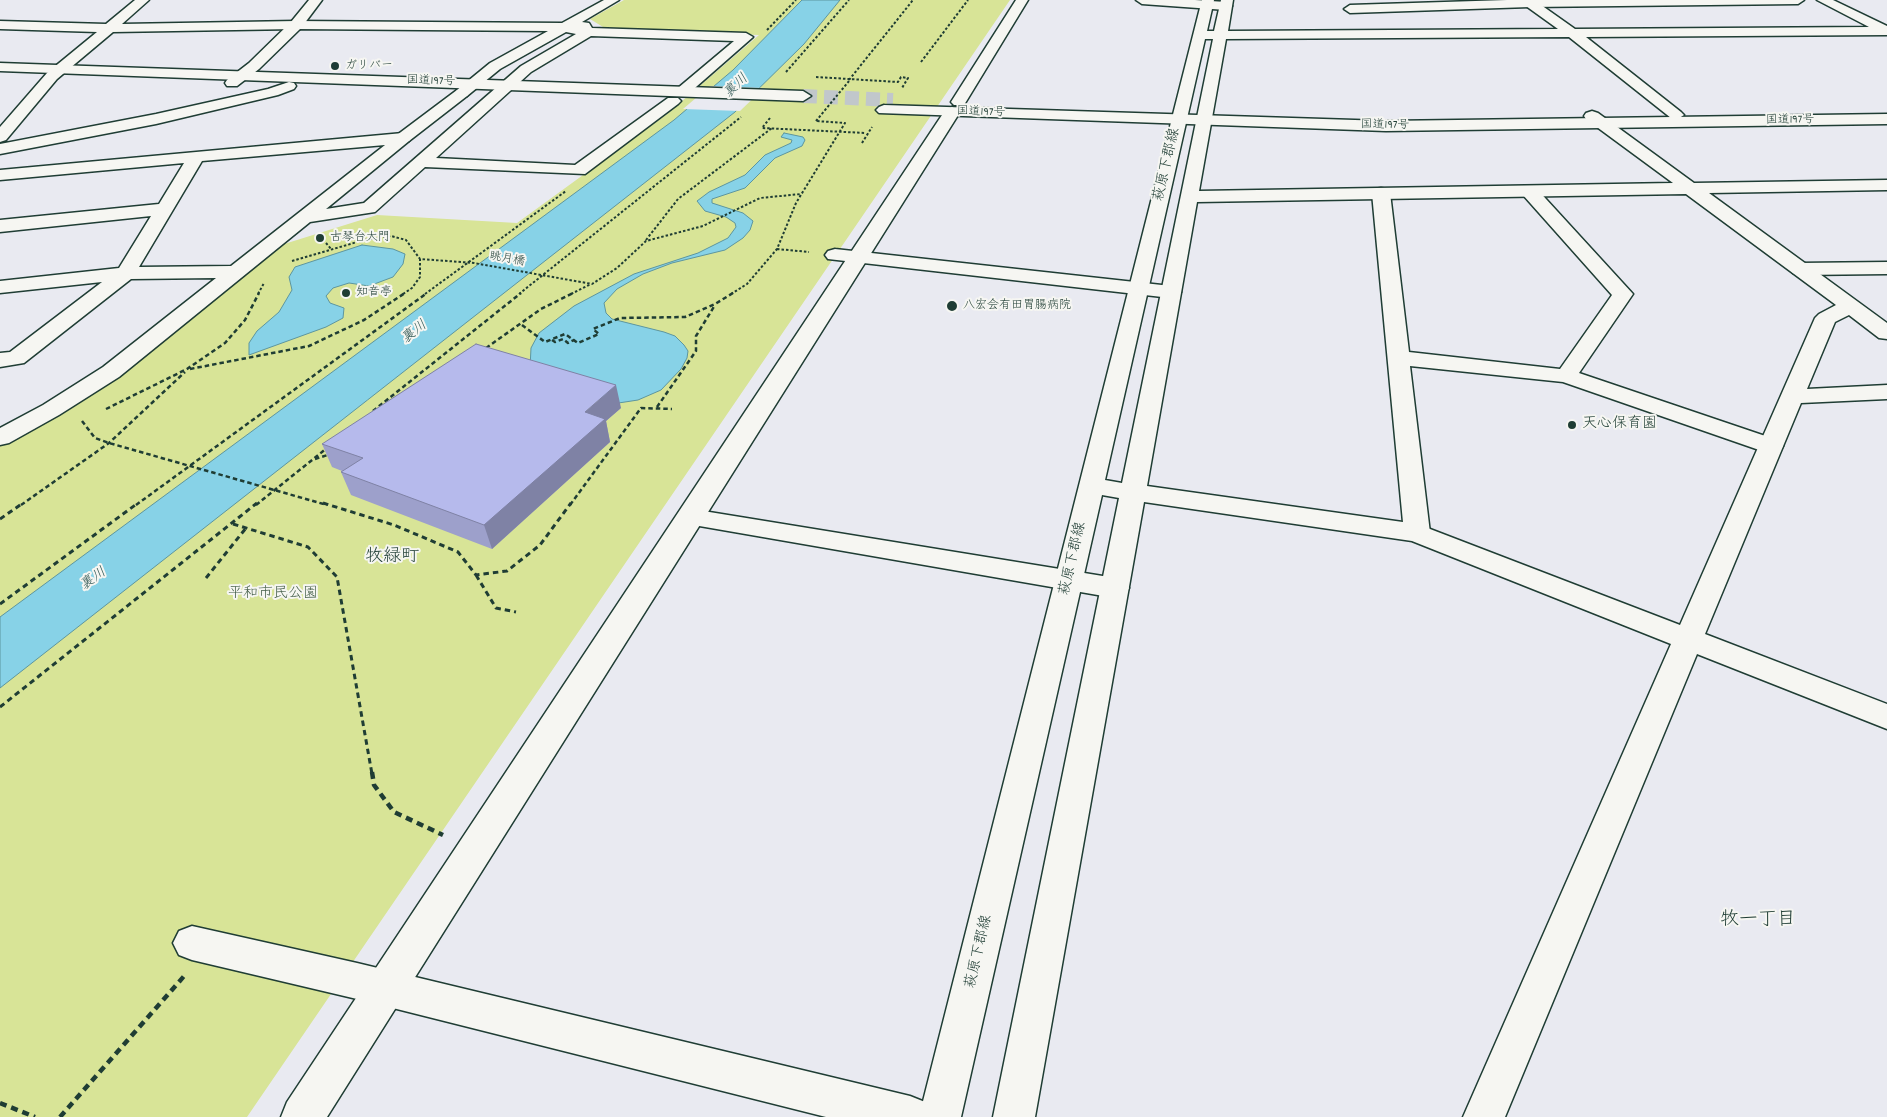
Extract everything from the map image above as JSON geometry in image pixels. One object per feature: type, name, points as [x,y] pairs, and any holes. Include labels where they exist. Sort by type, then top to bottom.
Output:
[{"type":"main road","points":[[0,137],[57,73],[143,0]]},
{"type":"main road","points":[[57,73],[243,75],[296,25],[316,0]]},
{"type":"main road","points":[[0,438],[51,410],[111,372],[495,66],[613,0]]},
{"type":"main road","points":[[302,1117],[691,518],[846,256],[956,107],[1022,0]]},
{"type":"main road","points":[[1142,0],[1227,3]]},
{"type":"main road","points":[[1352,35],[1350,4],[1798,0]]},
{"type":"main road","points":[[1824,0],[1887,31]]},
{"type":"main road","name":"萩原下郡線","points":[[1014,1117],[1189,197],[1192,115],[1199,35],[1207,2]]},
{"type":"main road","points":[[1528,2],[1574,34],[1676,115]]},
{"type":"main road","name":"萩原下郡線","points":[[940,1117],[1138,288],[1192,115],[1220,36],[1227,3]]},
{"type":"main road","points":[[578,18],[588,32]]},
{"type":"main road","points":[[0,25],[110,28],[296,25],[562,27],[588,32],[746,37],[682,98],[579,170],[421,162]]},
{"type":"main road","points":[[1199,35],[1887,31]]},
{"type":"main road","points":[[306,216],[369,208],[526,69],[588,32]]},
{"type":"main road","name":"国道197号","points":[[0,67],[57,73]]},
{"type":"main road","name":"国道197号","points":[[0,74],[243,75],[682,98],[751,105],[799,101]]},
{"type":"main road","name":"国道197号","points":[[243,75],[289,86],[468,88]]},
{"type":"main road","points":[[0,149],[156,119],[273,92],[289,86]]},
{"type":"main road","name":"国道197号","points":[[682,98],[702,92],[751,105]]},
{"type":"main road","name":"国道197号","points":[[888,106],[1192,115],[1386,126],[1597,120],[1887,119]]},
{"type":"main road","name":"国道197号","points":[[1597,120],[1676,115],[1887,112]]},
{"type":"main road","points":[[0,119],[17,118]]},
{"type":"main road","points":[[1597,120],[1887,333]]},
{"type":"main road","points":[[0,175],[403,138]]},
{"type":"main road","points":[[0,360],[16,358],[126,273],[196,157]]},
{"type":"main road","points":[[1189,197],[1887,185]]},
{"type":"main road","points":[[1529,191],[1624,294],[1566,376]]},
{"type":"main road","points":[[1381,193],[1418,533]]},
{"type":"main road","points":[[0,226],[164,209]]},
{"type":"main road","points":[[846,256],[1171,292]]},
{"type":"main road","points":[[1800,269],[1887,268]]},
{"type":"main road","points":[[0,287],[126,273],[238,272]]},
{"type":"main road","points":[[1484,1117],[1826,318],[1850,306]]},
{"type":"main road","points":[[1400,358],[1566,376],[1771,446]]},
{"type":"main road","points":[[1792,397],[1887,392]]},
{"type":"main road","points":[[1091,486],[1418,533],[1887,717]]},
{"type":"main road","points":[[691,518],[1114,588]]},
{"type":"main road","points":[[192,955],[384,988],[910,1117]]},
{"type":"path","points":[[784,75],[849,0]]},
{"type":"path","points":[[522,325],[545,342],[551,340],[555,342],[563,339],[568,342],[574,340],[578,342],[599,334],[592,329],[620,318],[684,317],[715,304],[748,284],[778,249],[785,227],[801,194],[845,122],[816,121],[913,0]]},
{"type":"path","points":[[921,62],[968,0]]},
{"type":"path","points":[[825,78],[898,82],[901,77],[908,78],[866,133],[862,143]]},
{"type":"path","points":[[366,417],[751,105]]},
{"type":"path","points":[[771,117],[762,128],[866,133]]},
{"type":"path","points":[[485,349],[522,325],[541,309],[592,284],[618,268],[646,240],[678,199],[772,128]]},
{"type":"path","points":[[0,604],[186,466],[570,188]]},
{"type":"path","points":[[646,240],[691,230],[760,198],[801,194]]},
{"type":"path","points":[[99,412],[140,390],[187,369],[309,346],[364,320],[412,288],[420,277],[420,259],[407,241],[396,237],[374,238],[331,248],[291,261]]},
{"type":"path","points":[[326,243],[331,248]]},
{"type":"path","name":"眺月橋","points":[[420,259],[469,262],[592,284]]},
{"type":"path","points":[[0,519],[109,443],[141,416],[187,369],[230,338],[245,320],[267,277]]},
{"type":"path","points":[[657,407],[696,351],[696,336],[715,304]]},
{"type":"path","points":[[476,575],[507,571],[540,545],[641,408],[657,407],[672,409]]},
{"type":"path","points":[[90,417],[82,421],[95,438],[186,466],[276,489],[394,525],[458,552],[476,575],[496,608],[516,612]]},
{"type":"path","points":[[0,707],[328,448]]},
{"type":"path","points":[[312,460],[336,453]]},
{"type":"path","points":[[232,524],[308,547],[337,577],[374,785],[394,812],[451,839]]},
{"type":"path","points":[[206,578],[246,528]]},
{"type":"path","points":[[60,1117],[192,955]]},
{"type":"path","points":[[0,1102],[34,1117]]},
{"type":"green space","name":"平和市民公園","points":[[624,0],[1010,0],[247,1117],[0,1117],[0,445],[281,245],[377,215],[517,223],[667,114],[759,35],[608,30],[590,19]]},
{"type":"water","name":"裏川","points":[[802,0],[840,0],[804,44],[735,112],[0,688],[0,617],[674,120],[733,70]]},
{"type":"water","points":[[784,133],[803,137],[805,140],[802,146],[775,158],[745,188],[712,199],[712,203],[743,213],[753,221],[750,230],[743,238],[725,250],[672,263],[643,274],[617,289],[604,303],[606,313],[612,319],[675,336],[688,351],[687,358],[681,369],[661,390],[638,400],[612,404],[530,368],[531,348],[539,333],[574,306],[634,274],[698,253],[728,238],[736,227],[735,223],[726,217],[705,211],[697,201],[709,192],[745,175],[765,155],[791,143],[792,140],[781,137]]},
{"type":"water","points":[[362,245],[393,249],[405,254],[403,264],[393,277],[369,286],[349,283],[333,288],[326,296],[330,303],[344,308],[343,318],[326,327],[249,355],[249,343],[257,331],[279,312],[292,290],[289,277],[295,267]]},
{"type":"pier","points":[[710,86],[764,88],[740,111],[683,109]]},
{"type":"building","points":[[476,344],[616,385],[585,412],[605,419],[484,525],[341,472],[363,458],[322,444]]},
{"type":"tunnel","points":[[803,96],[893,100]]},
{"type":"place","name":"ガリバー","points":[[335,66]]},
{"type":"place","name":"古琴台大門","points":[[320,238]]},
{"type":"place","name":"知音亭","points":[[346,293]]},
{"type":"place","name":"八宏会有田胃腸病院","points":[[952,306]]},
{"type":"place","name":"天心保育園","points":[[1572,425]]},
{"type":"district","name":"牧緑町","points":[[392,559]]},
{"type":"district","name":"牧一丁目","points":[[1758,921]]}]
